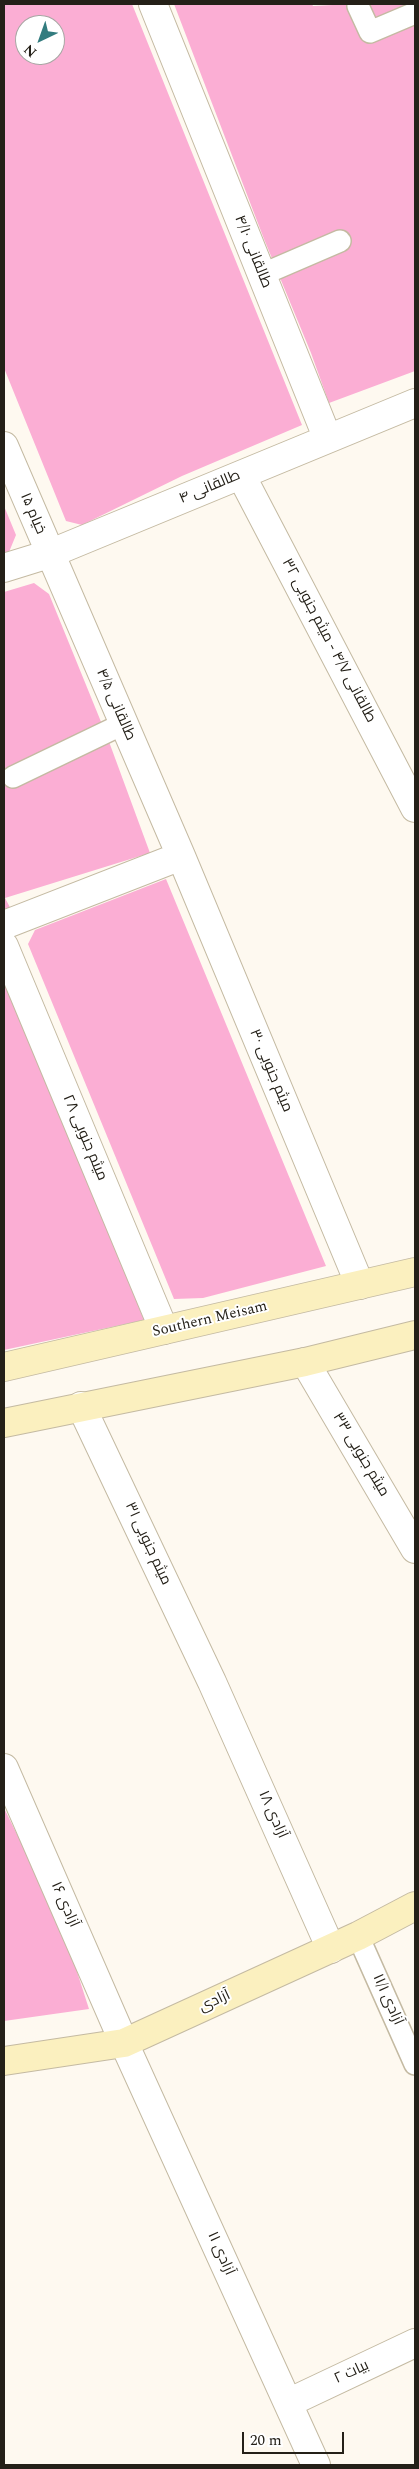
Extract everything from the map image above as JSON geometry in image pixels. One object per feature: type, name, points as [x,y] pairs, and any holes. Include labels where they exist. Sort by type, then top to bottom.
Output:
[{"type":"main road","name":"Southern Meisam","points":[[4,1367],[415,1272]]},
{"type":"main road","points":[[4,1423],[305,1362],[415,1335]]},
{"type":"main road","name":"آزادی","points":[[4,2061],[124,2043],[331,1949],[415,1906]]},
{"type":"street","name":"طالقانی ۴/۱۰","points":[[153,4],[327,438]]},
{"type":"street","name":"طالقانی ۴","points":[[4,568],[49,554],[415,403]]},
{"type":"street","name":"خیام ۱۵","points":[[4,446],[49,554]]},
{"type":"street","name":"طالقانی ۴/۷ - میثم جنوبی ۳۲","points":[[241,475],[415,808]]},
{"type":"street","name":"طالقانی ۴/۵","points":[[49,554],[181,856]]},
{"type":"street","points":[[4,925],[181,856]]},
{"type":"street","name":"میثم جنوبی ۳۰","points":[[181,856],[360,1285]]},
{"type":"street","name":"میثم جنوبی ۲۸","points":[[4,946],[164,1330]]},
{"type":"street","name":"میثم جنوبی ۳۳","points":[[305,1362],[415,1549]]},
{"type":"street","name":"میثم جنوبی ۳۱","points":[[81,1406],[212,1682]]},
{"type":"street","name":"آزادی ۱۸","points":[[212,1682],[331,1949]]},
{"type":"street","name":"آزادی ۱۶","points":[[4,1768],[124,2043]]},
{"type":"street","name":"آزادی ۱۱","points":[[124,2043],[316,2465]]},
{"type":"street","name":"بیات ۲","points":[[288,2402],[415,2343]]},
{"type":"lane","points":[[358,6],[370,32],[415,13]]},
{"type":"lane","points":[[261,275],[340,241]]},
{"type":"lane","points":[[13,777],[123,724]]},
{"type":"lane","name":"آزادی ۱۱/۱","points":[[358,1936],[415,2064]]},
{"type":"building","points":[[4,4],[132,4],[302,425],[182,476],[82,525],[66,521],[4,368]]},
{"type":"building","points":[[174,4],[312,4],[313,6],[352,4],[367,38],[415,20],[415,371],[329,403]]},
{"type":"building","points":[[367,4],[415,4],[377,24]]},
{"type":"building","points":[[4,506],[16,535],[9,552],[4,553]]},
{"type":"building","points":[[34,583],[49,594],[108,739],[150,853],[5,898],[13,913],[4,917],[4,592]]},
{"type":"building","points":[[166,879],[326,1266],[203,1298],[174,1299],[28,944],[35,930]]},
{"type":"building","points":[[4,977],[144,1320],[4,1350]]},
{"type":"building","points":[[4,1808],[41,1883],[70,1950],[89,2009],[4,2021]]}]
